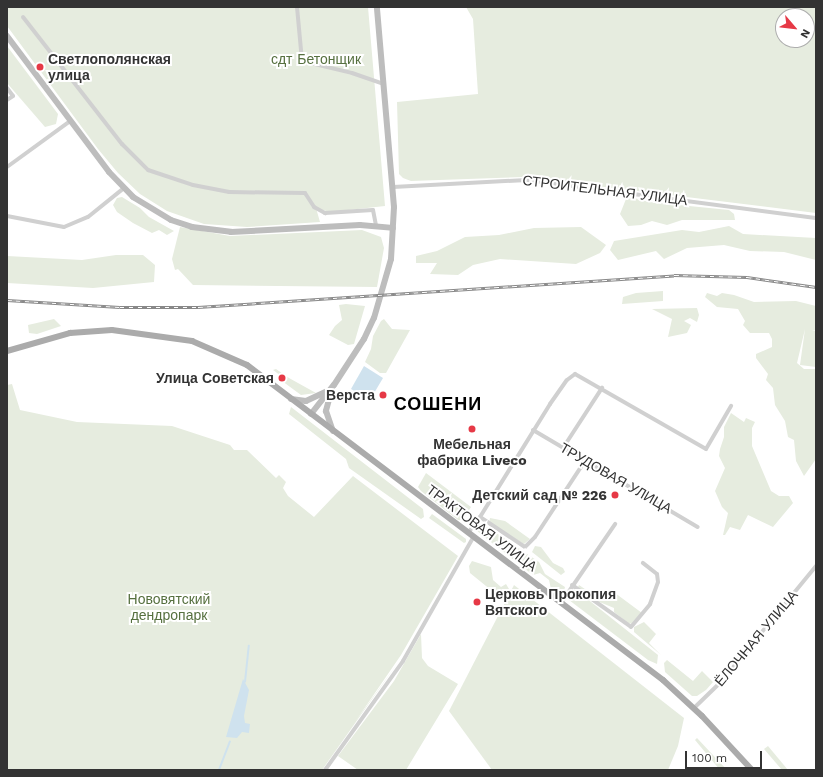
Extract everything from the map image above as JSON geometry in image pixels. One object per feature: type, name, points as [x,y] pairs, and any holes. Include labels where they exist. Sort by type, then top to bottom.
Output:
[{"type":"main road","points":[[7,351],[50,337],[85,331],[130,332],[178,339],[211,348],[234,358],[311,414],[354,357],[376,312],[386,274],[393,228],[393,187],[377,7]]},
{"type":"main road","points":[[7,36],[70,121],[124,188],[149,208],[171,220],[212,230],[249,233],[376,226],[393,228]]},
{"type":"main road","points":[[292,399],[313,399],[334,385]]},
{"type":"main road","points":[[333,431],[326,411],[334,385]]},
{"type":"main road","name":"ТРАКТОВАЯ УЛИЦА","points":[[311,414],[473,538],[663,680],[694,708],[752,770]]},
{"type":"street","points":[[297,7],[302,61],[352,73],[384,84]]},
{"type":"street","points":[[23,17],[122,144],[148,170],[193,186],[228,192],[306,193],[314,207],[325,213],[374,210],[376,226]]},
{"type":"street","points":[[7,88],[13,96],[7,100]]},
{"type":"street","points":[[7,167],[70,121]]},
{"type":"street","name":"СТРОИТЕЛЬНАЯ УЛИЦА","points":[[393,187],[527,180],[816,218]]},
{"type":"street","points":[[7,216],[64,227],[88,217],[124,188]]},
{"type":"street","points":[[468,533],[480,517],[533,430],[567,380],[575,374],[602,388],[694,444],[706,449],[731,406]]},
{"type":"street","points":[[563,448],[602,388]]},
{"type":"street","name":"ТРУДОВАЯ УЛИЦА","points":[[533,430],[698,527]]},
{"type":"street","points":[[480,517],[525,547],[536,538],[585,461]]},
{"type":"street","points":[[561,603],[615,524]]},
{"type":"street","points":[[325,770],[403,660],[473,538]]},
{"type":"street","points":[[572,585],[631,627],[650,604],[658,582],[657,574],[643,563]]},
{"type":"street","name":"ЁЛОЧНАЯ УЛИЦА","points":[[694,708],[721,682],[816,566]]},
{"type":"green space","name":"сдт Бетонщик","points":[[7,7],[368,7],[385,206],[330,212],[316,208],[320,222],[247,227],[204,224],[167,211],[140,194],[118,173],[98,149],[7,26]]},
{"type":"green space","points":[[466,7],[816,7],[816,213],[523,177],[411,181],[403,178],[399,174],[397,102],[478,94],[473,19]]},
{"type":"green space","points":[[7,46],[58,114],[56,124],[45,127],[7,83]]},
{"type":"green space","points":[[122,197],[140,208],[149,217],[174,231],[167,235],[159,230],[152,233],[133,223],[117,212],[113,205],[117,198]]},
{"type":"green space","points":[[634,198],[649,202],[729,210],[734,214],[735,220],[682,220],[667,225],[652,221],[641,225],[628,226],[620,214],[626,199]]},
{"type":"green space","points":[[729,226],[743,234],[816,238],[816,260],[784,252],[750,251],[724,245],[687,248],[664,259],[656,251],[618,260],[610,250],[614,241],[682,230],[699,232]]},
{"type":"green space","points":[[180,227],[230,236],[362,230],[381,237],[384,248],[377,287],[193,285],[178,269],[175,270],[172,259]]},
{"type":"green space","points":[[581,227],[606,245],[600,253],[576,264],[500,259],[473,265],[458,275],[430,274],[437,263],[416,263],[416,256],[437,251],[465,237],[499,235],[534,228]]},
{"type":"green space","points":[[116,255],[143,255],[155,265],[154,282],[93,288],[7,283],[7,256],[82,260]]},
{"type":"green space","points":[[663,291],[663,301],[622,304],[623,297],[636,293]]},
{"type":"green space","points":[[707,293],[717,296],[722,293],[734,295],[754,302],[796,301],[816,306],[816,330],[812,330],[816,331],[816,367],[800,365],[805,329],[797,363],[804,369],[816,369],[816,459],[804,476],[796,461],[794,440],[788,437],[785,421],[775,405],[773,388],[766,380],[768,374],[756,358],[756,354],[772,347],[772,339],[769,333],[750,333],[743,325],[745,321],[738,309],[717,307],[705,297]]},
{"type":"green space","points":[[346,304],[365,306],[354,344],[348,345],[329,335],[335,326],[342,320],[339,305]]},
{"type":"green space","points":[[697,308],[699,315],[697,322],[690,318],[684,321],[691,325],[687,333],[668,337],[672,319],[652,309]]},
{"type":"green space","points":[[54,319],[61,326],[37,334],[29,333],[28,325]]},
{"type":"green space","points":[[384,319],[392,329],[410,330],[386,373],[380,373],[365,362],[371,349],[373,336],[381,321]]},
{"type":"green space","points":[[276,369],[316,393],[301,395],[282,381],[284,378],[273,370]]},
{"type":"green space","name":"Нововятский дендропарк","points":[[12,384],[20,410],[77,422],[172,426],[230,445],[234,450],[247,450],[276,478],[279,475],[286,482],[283,488],[288,496],[314,517],[353,476],[458,556],[401,655],[355,722],[399,661],[322,770],[7,770],[7,385]]},
{"type":"green space","points":[[291,407],[423,509],[424,517],[421,519],[349,468],[346,459],[289,414]]},
{"type":"green space","points":[[731,413],[744,422],[746,418],[755,422],[752,428],[752,446],[771,491],[779,496],[789,496],[793,503],[773,527],[748,515],[740,530],[730,527],[725,535],[723,535],[728,513],[722,507],[715,491],[725,468],[719,456],[724,437],[724,427]]},
{"type":"green space","points":[[426,473],[471,507],[463,520],[458,520],[421,491],[418,487]]},
{"type":"green space","points":[[432,514],[466,539],[466,542],[464,543],[429,518]]},
{"type":"green space","points":[[490,518],[505,521],[530,539],[524,544],[489,523]]},
{"type":"green space","points":[[480,522],[539,562],[545,574],[565,587],[561,595],[557,594],[551,589],[549,580],[540,573],[533,575],[475,529]]},
{"type":"green space","points":[[535,546],[541,547],[553,563],[563,568],[565,572],[561,575],[532,552]]},
{"type":"green space","points":[[472,561],[491,567],[493,580],[501,587],[506,584],[509,589],[502,599],[470,573],[469,566]]},
{"type":"green space","points":[[514,585],[684,718],[678,746],[668,770],[492,770],[449,711]]},
{"type":"green space","points":[[579,585],[598,598],[605,597],[611,590],[642,613],[633,624],[628,623],[614,612],[614,608],[597,601],[578,587]]},
{"type":"green space","points":[[571,592],[586,598],[658,655],[657,664],[648,660],[569,600]]},
{"type":"green space","points":[[644,622],[656,634],[649,643],[661,655],[634,632],[634,627]]},
{"type":"green space","points":[[421,634],[422,658],[428,666],[458,684],[406,770],[358,770],[338,756],[394,681]]},
{"type":"green space","points":[[667,660],[693,681],[702,671],[713,682],[706,690],[697,696],[692,696],[665,672],[664,663]]},
{"type":"green space","points":[[697,738],[727,770],[720,770],[695,740]]},
{"type":"green space","points":[[768,746],[788,770],[782,770],[764,749]]},
{"type":"water","points":[[364,366],[383,378],[370,400],[351,389]]},
{"type":"water","points":[[243,679],[249,690],[244,716],[245,723],[250,724],[249,733],[242,732],[237,738],[226,737]]},
{"type":"waterway","points":[[245,682],[249,646]]},
{"type":"waterway","points":[[219,770],[230,742]]},
{"type":"railway","points":[[7,300],[120,307],[198,307],[674,275],[747,277],[816,287]]},
{"type":"place","name":"Светлополянская улица","points":[[40,67]]},
{"type":"place","name":"Улица Советская","points":[[282,378]]},
{"type":"place","name":"Верста","points":[[383,395]]},
{"type":"place","name":"Мебельная фабрика Liveco","points":[[472,429]]},
{"type":"place","name":"Детский сад № 226","points":[[615,495]]},
{"type":"place","name":"Церковь Прокопия Вятского","points":[[477,602]]},
{"type":"district","name":"СОШЕНИ","points":[[438,404]]}]
